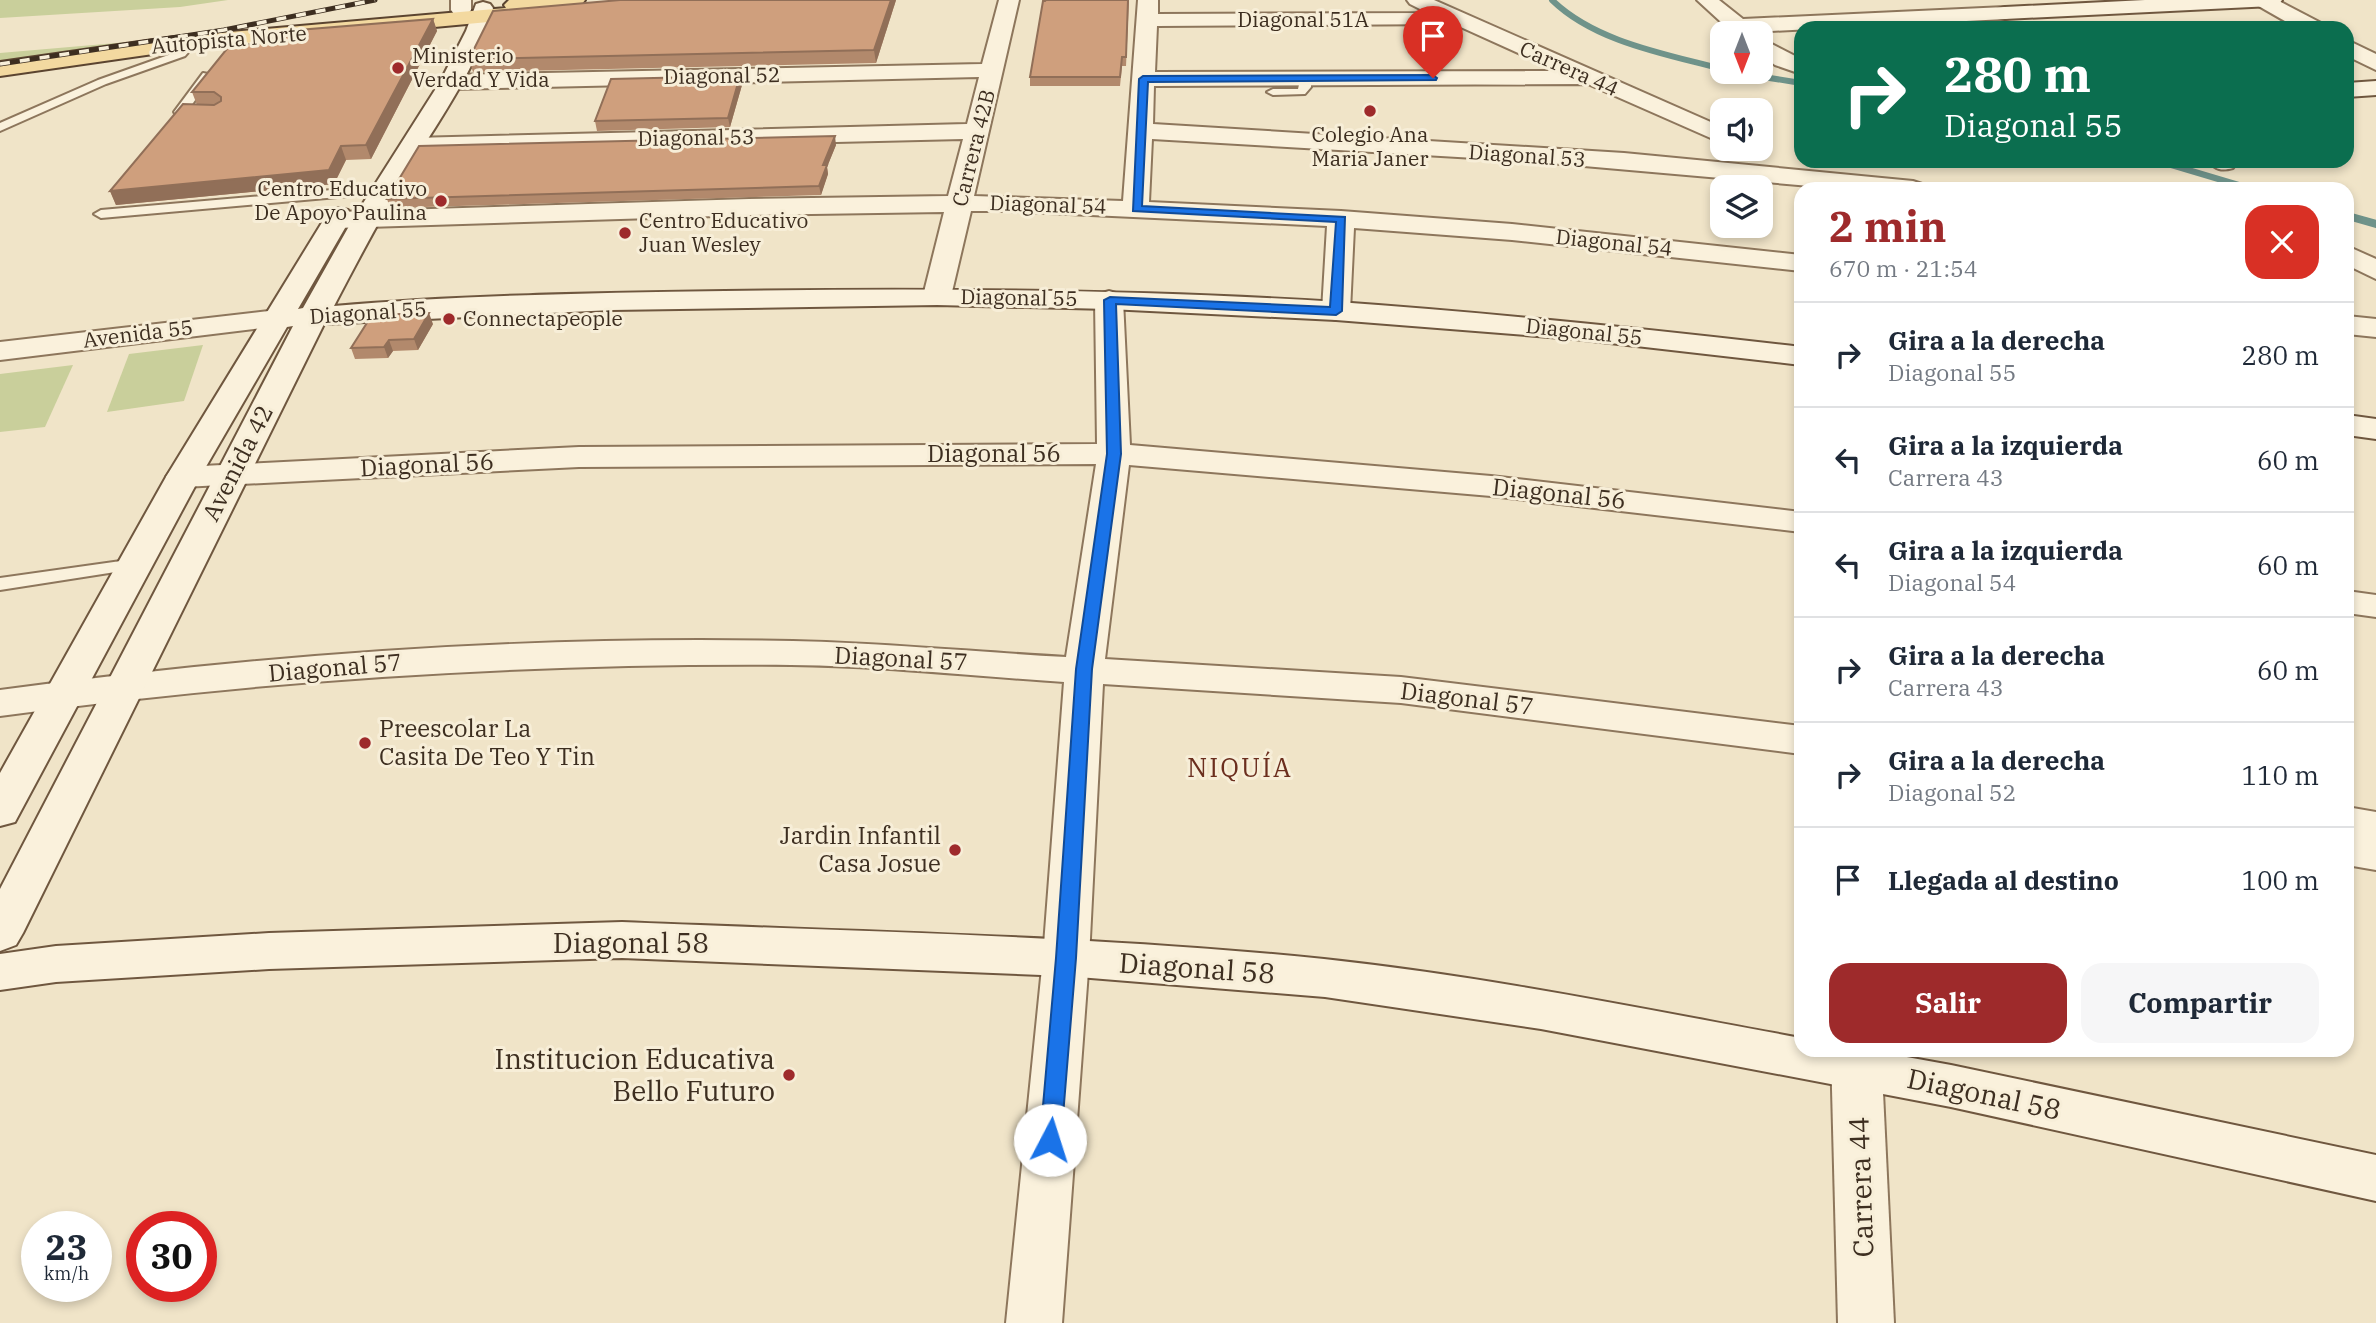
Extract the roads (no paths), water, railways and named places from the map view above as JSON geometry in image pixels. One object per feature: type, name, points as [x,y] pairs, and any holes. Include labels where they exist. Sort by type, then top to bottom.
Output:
[{"type":"main road","name":"Autopista Norte","points":[[0,50],[575,0]]},
{"type":"main road","name":"Autopista Norte","points":[[0,69],[192,42],[228,47],[472,9],[600,6]]},
{"type":"street","name":"Carrera 42B","points":[[937,296],[1009,0]]},
{"type":"street","name":"Carrera 44","points":[[1417,0],[1586,78],[1710,131]]},
{"type":"street","points":[[1707,0],[1731,21]]},
{"type":"street","points":[[1986,0],[2017,21]]},
{"type":"street","points":[[2263,0],[2300,21]]},
{"type":"street","points":[[1881,21],[2272,0]]},
{"type":"street","points":[[449,39],[472,9]]},
{"type":"street","name":"Avenida 42","points":[[0,933],[313,316],[352,210],[414,145],[438,82],[472,9]]},
{"type":"street","points":[[1136,209],[1148,10]]},
{"type":"street","name":"Diagonal 51A","points":[[1148,10],[1459,19]]},
{"type":"street","points":[[1773,28],[1794,27]]},
{"type":"street","points":[[1773,51],[1794,62]]},
{"type":"street","points":[[2354,51],[2376,63]]},
{"type":"street","name":"Diagonal 52","points":[[438,82],[993,70]]},
{"type":"street","points":[[1143,79],[1586,78]]},
{"type":"street","name":"Avenida 42","points":[[0,811],[183,477],[276,319],[438,82]]},
{"type":"street","points":[[2354,90],[2376,88]]},
{"type":"street","name":"Diagonal 53","points":[[414,145],[978,131]]},
{"type":"street","name":"Diagonal 53","points":[[1141,131],[1351,142],[1808,182]]},
{"type":"street","points":[[1773,156],[1794,162]]},
{"type":"street","points":[[1801,168],[1818,182]]},
{"type":"street","name":"Diagonal 54","points":[[352,210],[960,202],[1341,219],[1512,232],[1794,262]]},
{"type":"street","points":[[1336,311],[1341,219]]},
{"type":"street","points":[[2354,258],[2376,271]]},
{"type":"street","name":"Diagonal 55","points":[[276,319],[612,301],[937,296],[1110,300],[1336,311],[1575,330],[1794,355]]},
{"type":"street","points":[[1034,1323],[1066,958],[1084,669],[1114,454],[1110,300]]},
{"type":"street","name":"Avenida 55","points":[[0,351],[276,319]]},
{"type":"street","points":[[2354,326],[2376,328]]},
{"type":"street","points":[[2354,426],[2376,429]]},
{"type":"street","name":"Diagonal 56","points":[[183,477],[579,457],[1114,454],[1491,486],[1794,521]]},
{"type":"street","points":[[2354,602],[2376,606]]},
{"type":"street","name":"Diagonal 57","points":[[0,703],[128,685],[419,661],[626,654],[794,653],[1401,690],[1794,739]]},
{"type":"street","points":[[2354,823],[2376,827]]},
{"type":"street","points":[[2354,850],[2376,855]]},
{"type":"street","name":"Diagonal 58","points":[[0,972],[56,964],[269,951],[622,940],[1066,958],[1325,978],[1794,1049]]},
{"type":"street","name":"Carrera 44","points":[[1856,1059],[1866,1323]]},
{"type":"street","name":"Diagonal 58","points":[[1856,1059],[1951,1086],[2376,1178]]},
{"type":"lane","points":[[0,127],[102,82],[181,54],[192,42]]},
{"type":"lane","points":[[209,113],[180,112],[214,66]]},
{"type":"lane","points":[[1273,92],[1301,92],[1305,87],[1305,78]]},
{"type":"lane","points":[[101,214],[352,210]]},
{"type":"lane","points":[[0,584],[135,564]]},
{"type":"waterway","points":[[1552,0],[1569,14],[1610,36],[1655,52],[1710,66]]},
{"type":"waterway","points":[[1773,79],[1794,82]]},
{"type":"waterway","points":[[2182,168],[2228,182]]},
{"type":"waterway","points":[[2355,218],[2376,224]]},
{"type":"railway","points":[[0,64],[224,30],[375,0]]},
{"type":"place","name":"Ministerio Verdad Y Vida","points":[[398,68]]},
{"type":"place","name":"Colegio Ana Maria Janer","points":[[1370,111]]},
{"type":"place","name":"Centro Educativo De Apoyo Paulina","points":[[441,201]]},
{"type":"place","name":"Centro Educativo Juan Wesley","points":[[625,233]]},
{"type":"place","name":"Connectapeople","points":[[449,319]]},
{"type":"place","name":"Preescolar La Casita De Teo Y Tin","points":[[365,743]]},
{"type":"place","name":"Jardin Infantil Casa Josue","points":[[955,850]]},
{"type":"place","name":"Institucion Educativa Bello Futuro","points":[[789,1075]]},
{"type":"district","name":"NIQUÍA","points":[[1240,768]]}]
